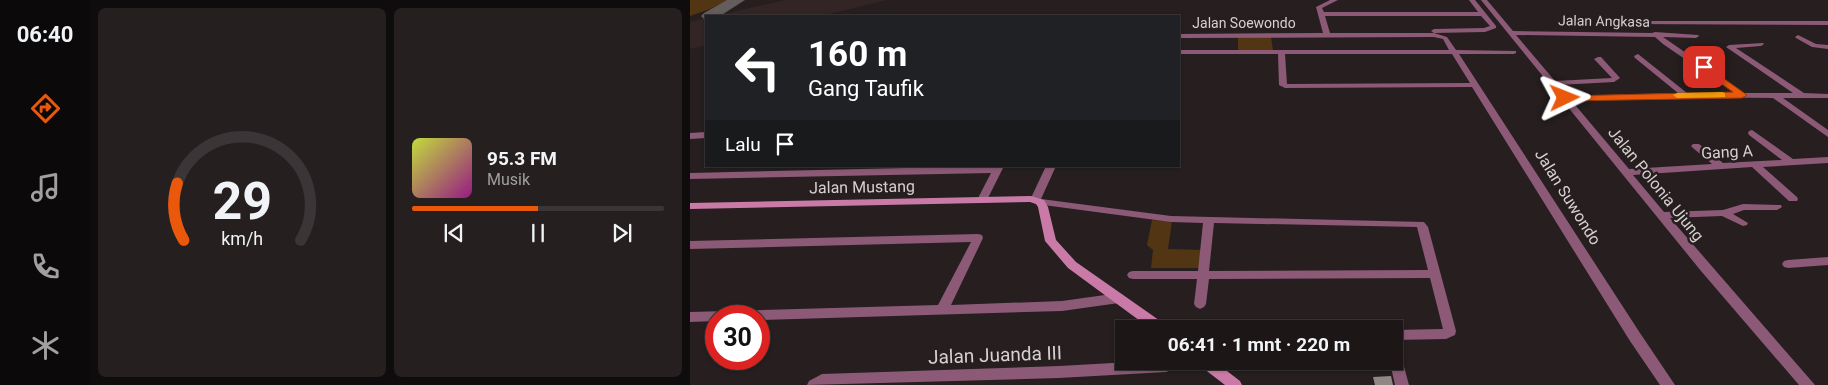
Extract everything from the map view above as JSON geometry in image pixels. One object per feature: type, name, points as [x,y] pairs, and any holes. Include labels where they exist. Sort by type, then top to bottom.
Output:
[{"type":"main road","name":"Jalan Mustang","points":[[690,206],[1025,198],[1038,201]]},
{"type":"main road","points":[[1038,201],[1043,207],[1051,240],[1072,265],[1149,320]]},
{"type":"main road","points":[[1216,370],[1235,385]]},
{"type":"street","points":[[1336,0],[1320,6],[1326,33],[1492,29],[1494,26],[1472,0]]},
{"type":"street","name":"Jalan Polonia Ujung","points":[[1484,0],[1664,215],[1705,268],[1808,385]]},
{"type":"street","points":[[1321,14],[1483,14]]},
{"type":"street","points":[[1631,23],[1801,23],[1828,30]]},
{"type":"street","points":[[1812,25],[1828,23]]},
{"type":"street","name":"Jalan Suwondo","points":[[1326,33],[1434,35],[1445,38],[1630,329],[1668,385]]},
{"type":"street","name":"Jalan Soewondo","points":[[1180,36],[1310,35],[1326,33]]},
{"type":"street","name":"Jalan Angkasa","points":[[1512,33],[1696,36]]},
{"type":"street","points":[[1655,34],[1665,44],[1742,95]]},
{"type":"street","points":[[1798,37],[1814,46],[1828,47]]},
{"type":"street","points":[[1762,44],[1729,47],[1802,96]]},
{"type":"street","points":[[1180,52],[1514,52]]},
{"type":"street","points":[[1281,52],[1285,86],[1476,85]]},
{"type":"street","points":[[1638,56],[1685,95]]},
{"type":"street","points":[[1552,83],[1614,80],[1616,78],[1598,58]]},
{"type":"street","points":[[1565,98],[1685,95],[1828,96]]},
{"type":"street","points":[[1775,96],[1828,134]]},
{"type":"street","points":[[1752,133],[1792,163]]},
{"type":"street","points":[[690,136],[705,136]]},
{"type":"street","points":[[1696,146],[1720,166]]},
{"type":"street","name":"Gang A","points":[[1628,172],[1827,161]]},
{"type":"street","points":[[1754,165],[1793,199]]},
{"type":"street","points":[[1051,167],[1038,201],[1171,219],[1420,224],[1423,227],[1436,274],[1449,332],[1446,334],[1403,334]]},
{"type":"street","points":[[690,176],[998,168],[982,200]]},
{"type":"street","points":[[1664,215],[1724,213],[1739,207],[1777,206]]},
{"type":"street","points":[[1724,213],[1743,223]]},
{"type":"street","points":[[1200,304],[1205,275],[1210,220]]},
{"type":"street","points":[[690,246],[978,238],[942,310]]},
{"type":"street","points":[[1788,264],[1828,261]]},
{"type":"street","points":[[1133,275],[1436,274]]},
{"type":"street","points":[[770,315],[1062,306],[1119,298]]},
{"type":"street","points":[[690,317],[705,316]]},
{"type":"street","name":"Jalan Juanda III","points":[[814,385],[822,380],[1115,369]]},
{"type":"street","points":[[1399,370],[1402,385]]},
{"type":"shaded area","points":[[690,0],[728,0],[690,16]]},
{"type":"shaded area","points":[[785,0],[887,0],[825,15],[718,15]]},
{"type":"shaded area","points":[[705,18],[705,45],[690,49],[690,22]]},
{"type":"shaded area","points":[[1238,37],[1271,37],[1273,51],[1238,51]]},
{"type":"shaded area","points":[[1152,220],[1172,221],[1168,249],[1205,250],[1203,268],[1151,268],[1153,250],[1147,245]]},
{"type":"building","points":[[1391,376],[1393,385],[1375,385],[1373,377]]},
{"type":"taxiway","points":[[711,15],[738,0]]},
{"type":"slow traffic","points":[[1677,95],[1722,95]]},
{"type":"route","points":[[1565,98],[1742,95],[1704,67]]}]
